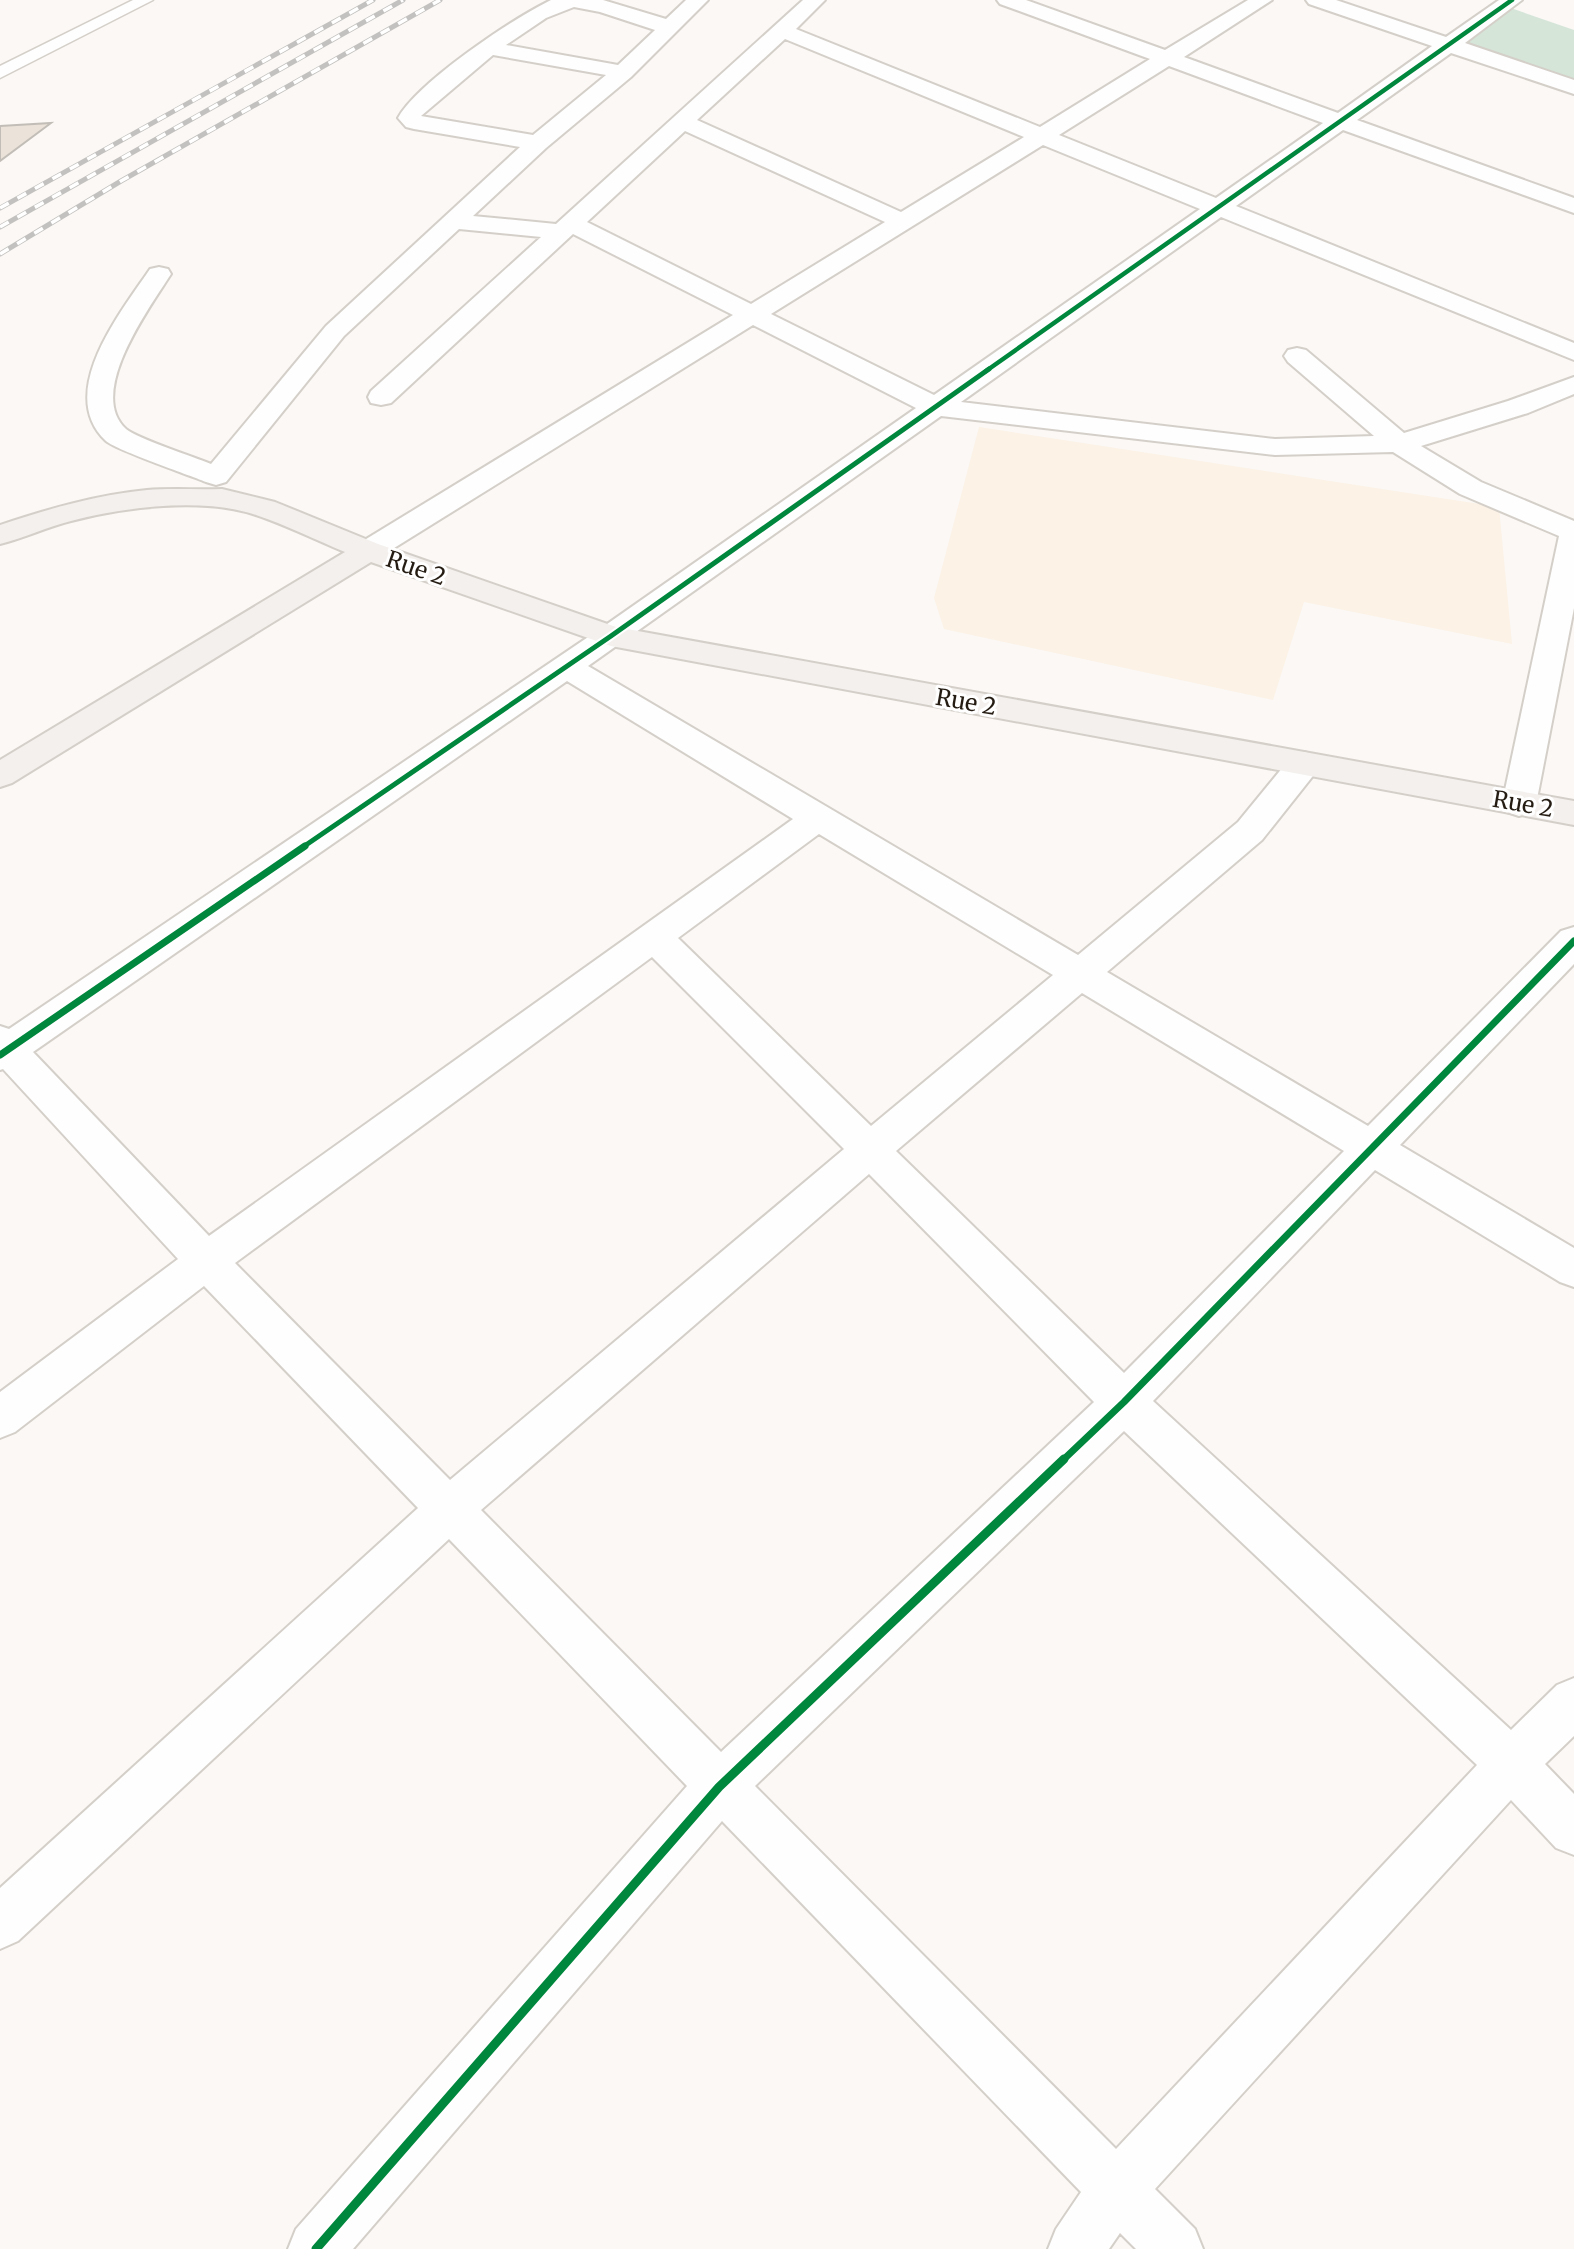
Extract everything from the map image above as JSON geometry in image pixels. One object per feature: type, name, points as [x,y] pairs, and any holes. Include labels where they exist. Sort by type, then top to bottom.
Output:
[{"type":"street","points":[[159,274],[127,321],[101,383],[99,405],[107,423],[117,436],[219,487],[335,331],[538,143],[623,72],[698,0]]},
{"type":"street","points":[[381,397],[815,0]]},
{"type":"street","points":[[1007,0],[1574,206]]},
{"type":"street","points":[[0,775],[1262,0]]},
{"type":"street","points":[[1316,0],[1574,87]]},
{"type":"street","points":[[1175,2249],[719,1787],[3,1049],[611,636],[1512,0]]},
{"type":"street","points":[[538,143],[414,122],[409,118],[414,109],[488,48],[553,5],[576,1],[668,27]]},
{"type":"street","points":[[781,30],[1574,352]]},
{"type":"street","points":[[488,48],[623,72]]},
{"type":"street","points":[[681,121],[902,221]]},
{"type":"street","points":[[454,222],[565,228],[751,315],[936,407],[1275,447],[1400,443],[1518,407],[1572,387]]},
{"type":"street","points":[[1297,356],[1400,443],[1467,486],[1574,532],[1519,804]]},
{"type":"street","name":"Rue 2","points":[[0,535],[64,513],[219,487],[368,551],[611,636],[1574,813]]},
{"type":"street","points":[[566,667],[1574,1269]]},
{"type":"street","points":[[0,1923],[449,1509],[1250,831],[1304,764]]},
{"type":"street","points":[[0,1418],[206,1261],[818,818]]},
{"type":"street","points":[[653,935],[1124,1402],[1511,1764],[1574,1830]]},
{"type":"street","points":[[316,2249],[719,1787],[1124,1402],[1574,941]]},
{"type":"street","points":[[1076,2249],[1115,2191],[1511,1764],[1574,1702]]},
{"type":"lane","points":[[0,73],[145,0]]},
{"type":"shaded area","points":[[979,427],[1499,507],[1512,644],[1304,602],[1273,700],[944,629],[934,598]]},
{"type":"green space","points":[[1502,5],[1574,30],[1574,90],[1443,45]]},
{"type":"building","points":[[51,123],[0,161],[0,126]]},
{"type":"railway","points":[[0,208],[373,0]]},
{"type":"railway","points":[[0,227],[403,0]]},
{"type":"railway","points":[[0,254],[121,181],[440,0]]},
{"type":"cycle path","points":[[0,1055],[611,636],[1512,0]]},
{"type":"cycle path","points":[[316,2249],[719,1787],[1124,1402],[1574,941]]}]
